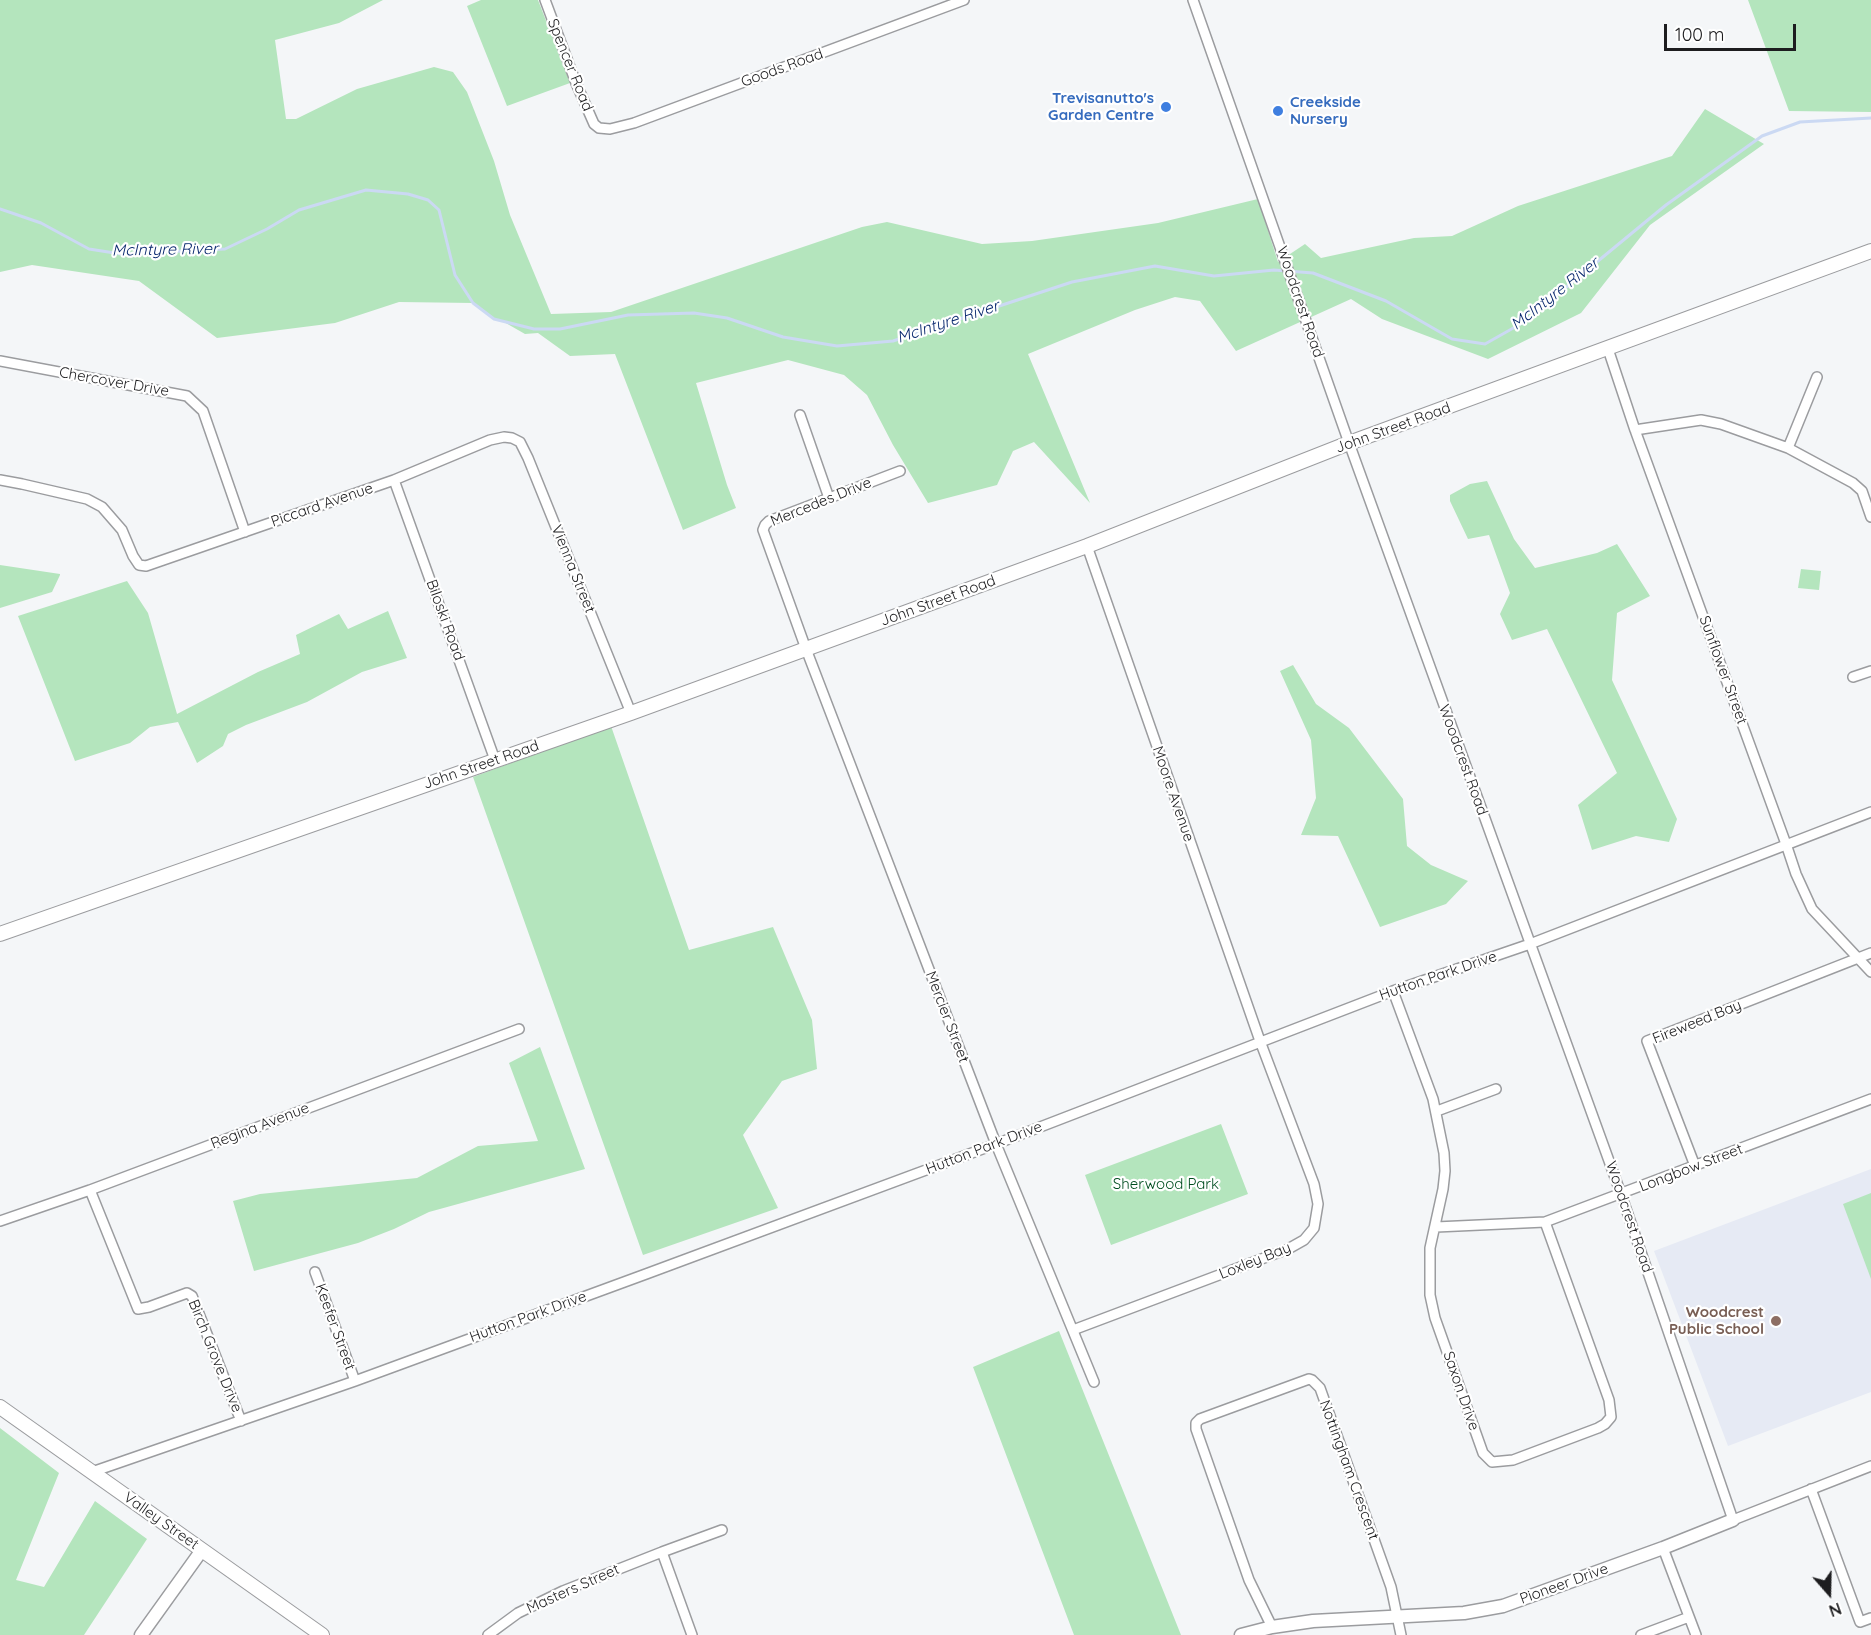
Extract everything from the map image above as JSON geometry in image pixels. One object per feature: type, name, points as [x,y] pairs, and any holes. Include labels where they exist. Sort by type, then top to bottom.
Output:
[{"type":"main road","name":"John Street Road","points":[[0,934],[631,713],[1087,546],[1349,443],[1871,251]]},
{"type":"main road","name":"Valley Street","points":[[0,1407],[322,1635]]},
{"type":"street","name":"Spencer Road","points":[[545,0],[576,84],[594,124],[599,128]]},
{"type":"street","name":"Goods Road","points":[[599,128],[610,129],[634,123],[964,0]]},
{"type":"street","name":"Woodcrest Road","points":[[1193,0],[1349,443],[1621,1194],[1733,1520]]},
{"type":"street","name":"Sunflower Street","points":[[1608,348],[1635,430],[1796,874],[1812,909],[1871,972]]},
{"type":"street","name":"Chercover Drive","points":[[0,361],[187,396],[203,411],[245,532]]},
{"type":"street","points":[[1788,448],[1817,377]]},
{"type":"street","points":[[800,416],[829,498]]},
{"type":"street","points":[[1635,430],[1701,420],[1721,424],[1788,448],[1858,486],[1871,517]]},
{"type":"street","name":"Piccard Avenue","points":[[0,480],[87,499],[102,507],[122,530],[139,565],[146,566],[394,480],[490,440],[504,437]]},
{"type":"street","name":"Vienna Street","points":[[504,437],[520,442],[523,447],[631,713]]},
{"type":"street","name":"Mercedes Drive","points":[[806,649],[764,530],[765,525],[900,471]]},
{"type":"street","name":"Biloski Road","points":[[394,480],[495,760]]},
{"type":"street","name":"Moore Avenue","points":[[1087,546],[1260,1041]]},
{"type":"street","name":"Mercier Street","points":[[806,649],[996,1144],[1094,1382]]},
{"type":"street","points":[[1853,677],[1871,671]]},
{"type":"street","name":"Hutton Park Drive","points":[[92,1472],[355,1382],[996,1144],[1393,991],[1530,944],[1871,812]]},
{"type":"street","name":"Fireweed Bay","points":[[1695,1166],[1647,1041],[1871,953]]},
{"type":"street","name":"Saxon Drive","points":[[1393,991],[1437,1110],[1445,1171],[1436,1227],[1430,1248],[1430,1295],[1435,1318],[1483,1453],[1492,1462],[1513,1460],[1599,1428],[1611,1417],[1609,1400],[1545,1222]]},
{"type":"street","name":"Regina Avenue","points":[[0,1221],[90,1190],[519,1029]]},
{"type":"street","name":"Loxley Bay","points":[[1073,1330],[1288,1249],[1304,1240],[1314,1228],[1318,1204],[1314,1184],[1260,1041]]},
{"type":"street","points":[[1437,1110],[1496,1089]]},
{"type":"street","name":"Longbow Street","points":[[1436,1227],[1545,1222],[1871,1099]]},
{"type":"street","name":"Birch Grove Drive","points":[[90,1190],[136,1307],[142,1310],[187,1293],[192,1296],[241,1421]]},
{"type":"street","name":"Keefer Street","points":[[315,1272],[355,1382]]},
{"type":"street","name":"Nottingham Crescent","points":[[1272,1627],[1249,1580],[1196,1429],[1196,1423],[1200,1419],[1309,1379],[1320,1388],[1391,1587],[1398,1617]]},
{"type":"street","name":"Pioneer Drive","points":[[1241,1635],[1272,1627],[1313,1621],[1464,1613],[1503,1606],[1663,1548],[1871,1466]]},
{"type":"street","points":[[1811,1489],[1860,1622],[1871,1618]]},
{"type":"street","name":"Masters Street","points":[[488,1635],[518,1614],[563,1591],[722,1530]]},
{"type":"street","points":[[1663,1548],[1696,1635]]},
{"type":"street","points":[[141,1635],[202,1550]]},
{"type":"street","points":[[662,1552],[692,1635]]},
{"type":"street","points":[[1398,1617],[1401,1635]]},
{"type":"street","points":[[1641,1635],[1689,1617]]},
{"type":"shaded area","name":"Woodcrest Public School","points":[[1871,1169],[1871,1392],[1728,1446],[1654,1251]]},
{"type":"green space","points":[[0,0],[383,0],[339,23],[275,40],[286,119],[296,119],[357,89],[434,67],[453,72],[467,92],[494,161],[510,215],[551,314],[611,312],[862,227],[887,222],[982,244],[1032,241],[1158,223],[1258,199],[1278,262],[1305,244],[1321,258],[1414,238],[1452,236],[1518,206],[1672,156],[1705,109],[1764,144],[1650,225],[1581,313],[1488,359],[1382,319],[1351,299],[1236,351],[1200,301],[1175,297],[1135,310],[1028,354],[1090,503],[1034,442],[1013,451],[997,485],[928,503],[893,445],[867,395],[844,375],[788,360],[696,383],[736,508],[683,530],[615,354],[570,356],[538,333],[525,334],[494,319],[473,303],[399,302],[335,323],[217,338],[139,281],[32,265],[0,272]]},
{"type":"green space","points":[[481,0],[538,0],[570,83],[507,106],[467,6]]},
{"type":"green space","points":[[1748,0],[1871,0],[1871,112],[1789,111]]},
{"type":"green space","points":[[1487,481],[1514,539],[1535,568],[1597,553],[1617,544],[1650,596],[1617,613],[1612,680],[1677,819],[1669,842],[1636,836],[1592,850],[1578,805],[1617,773],[1547,629],[1512,640],[1500,614],[1510,593],[1489,535],[1468,539],[1450,501],[1450,495],[1470,484]]},
{"type":"green space","points":[[0,565],[60,575],[52,592],[0,608]]},
{"type":"green space","points":[[1801,569],[1821,571],[1819,590],[1798,588]]},
{"type":"green space","points":[[127,581],[148,613],[177,714],[258,672],[300,654],[296,635],[339,614],[348,629],[388,611],[407,658],[362,672],[307,702],[228,734],[223,746],[197,763],[178,722],[150,727],[130,743],[75,761],[18,616]]},
{"type":"green space","points":[[1293,665],[1316,704],[1349,728],[1403,799],[1407,846],[1431,865],[1468,881],[1446,904],[1380,927],[1338,836],[1301,835],[1316,798],[1311,740],[1280,671]]},
{"type":"green space","points":[[611,726],[689,950],[773,927],[812,1020],[817,1069],[782,1081],[743,1135],[778,1208],[643,1255],[473,777]]},
{"type":"green space","points":[[540,1047],[585,1169],[429,1212],[358,1243],[254,1271],[233,1201],[260,1194],[417,1178],[478,1146],[538,1141],[509,1063]]},
{"type":"green space","name":"Sherwood Park","points":[[1221,1124],[1248,1194],[1111,1245],[1085,1175]]},
{"type":"green space","points":[[1871,1193],[1871,1279],[1843,1204]]},
{"type":"green space","points":[[1059,1331],[1181,1635],[1074,1635],[973,1367]]},
{"type":"green space","points":[[0,1428],[59,1473],[16,1580],[44,1587],[95,1501],[147,1539],[84,1635],[0,1635]]},
{"type":"waterway","name":"McIntyre River","points":[[0,209],[41,223],[89,249],[121,254],[225,249],[267,229],[299,210],[366,190],[408,194],[428,200],[439,210],[455,275],[473,303],[494,319],[534,329],[560,329],[628,315],[694,313],[727,318],[783,337],[837,346],[893,341],[1072,282],[1155,266],[1214,276],[1274,270],[1313,273],[1386,301],[1452,339],[1485,344],[1524,322],[1666,205],[1762,136],[1800,122],[1871,118]]},
{"type":"place","name":"Trevisanutto's Garden Centre","points":[[1166,107]]},
{"type":"place","name":"Creekside Nursery","points":[[1278,111]]},
{"type":"place","name":"Woodcrest Public School","points":[[1776,1321]]}]
